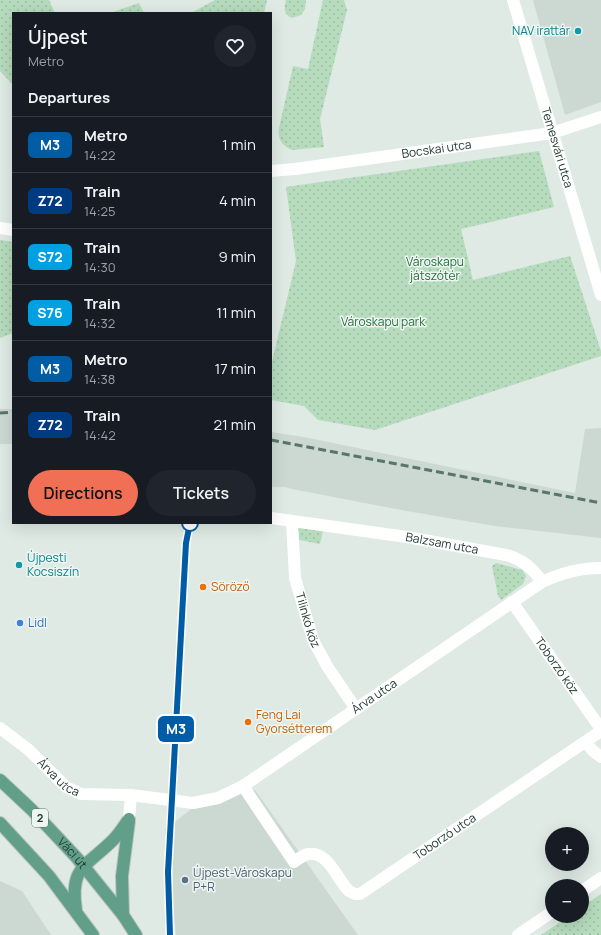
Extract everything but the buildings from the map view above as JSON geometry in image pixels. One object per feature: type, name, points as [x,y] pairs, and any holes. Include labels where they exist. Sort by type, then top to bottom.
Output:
[{"type":"main road","name":"Váci út","points":[[0,780],[32,810],[83,866],[123,915],[136,935]]},
{"type":"main road","points":[[76,911],[74,889],[83,866],[113,840],[129,819]]},
{"type":"main road","points":[[123,915],[122,876],[129,819]]},
{"type":"main road","points":[[0,823],[49,876],[93,935]]},
{"type":"street","name":"Temesvári utca","points":[[513,0],[601,295]]},
{"type":"street","name":"Bocskai utca","points":[[275,171],[552,133],[601,117]]},
{"type":"street","points":[[0,228],[12,230]]},
{"type":"street","name":"Balzsam utca","points":[[272,518],[506,554],[526,564],[542,582]]},
{"type":"street","name":"Tilinkó köz","points":[[292,521],[295,578],[313,640],[327,666],[356,709]]},
{"type":"street","points":[[542,582],[570,571],[601,568]]},
{"type":"street","name":"Árva utca","points":[[0,728],[29,750],[58,780],[71,790],[87,794],[131,795],[193,803],[218,798],[243,786],[542,582]]},
{"type":"street","name":"Toborzó köz","points":[[512,602],[601,730]]},
{"type":"street","name":"Toborzó utca","points":[[243,786],[294,862],[308,854],[320,856],[326,861],[347,889],[355,894],[360,894],[586,742],[601,730]]},
{"type":"street","points":[[586,742],[592,750],[601,757]]},
{"type":"street","points":[[129,819],[131,795]]},
{"type":"street","points":[[589,886],[601,878]]},
{"type":"street","points":[[518,935],[545,917]]},
{"type":"shaded area","points":[[533,0],[601,0],[601,102],[565,115]]},
{"type":"shaded area","points":[[0,409],[12,409],[12,444],[0,444]]},
{"type":"shaded area","points":[[601,428],[601,538],[495,526],[401,510],[285,487],[272,487],[272,432],[304,437],[575,493],[585,429]]},
{"type":"shaded area","points":[[255,790],[358,935],[176,935],[165,829],[206,798]]},
{"type":"shaded area","points":[[0,881],[22,891],[51,935],[0,935]]},
{"type":"green space","points":[[0,0],[49,0],[55,12],[12,12],[12,84],[0,71]]},
{"type":"green space","points":[[215,0],[267,0],[264,12],[193,12]]},
{"type":"green space","points":[[286,0],[306,0],[305,9],[301,15],[292,18],[287,15],[285,8]]},
{"type":"green space","points":[[323,0],[344,0],[347,10],[320,119],[324,147],[292,150],[285,146],[281,141],[279,128],[293,66],[308,69]]},
{"type":"green space","points":[[139,3],[144,12],[113,12]]},
{"type":"green space","name":"Városkapu park","points":[[539,151],[554,207],[461,229],[473,280],[570,256],[601,351],[601,356],[375,430],[318,420],[304,406],[272,400],[272,362],[296,261],[286,187]]},
{"type":"green space","points":[[0,240],[12,242],[12,333],[0,338]]},
{"type":"green space","points":[[294,526],[323,531],[320,544],[295,539]]},
{"type":"green space","points":[[496,563],[522,570],[526,576],[523,584],[501,600],[498,596],[492,566]]},
{"type":"green space","points":[[601,894],[601,935],[541,935],[559,923],[589,923],[589,902]]},
{"type":"railway","points":[[0,413],[12,412]]},
{"type":"railway","points":[[272,440],[601,503]]},
{"type":"metro line","name":"M3","points":[[170,935],[168,872],[186,543],[190,524]]},
{"type":"place","name":"NAV irattár","points":[[578,31]]},
{"type":"place","name":"Újpesti Kocsiszín","points":[[19,565]]},
{"type":"place","name":"Söröző","points":[[203,587]]},
{"type":"place","name":"Lidl","points":[[20,623]]},
{"type":"place","name":"Feng Lai Gyorsétterem","points":[[248,722]]},
{"type":"place","name":"Újpest-Városkapu P+R","points":[[185,880]]},
{"type":"park label","name":"Városkapu játszótér","points":[[435,269]]}]
